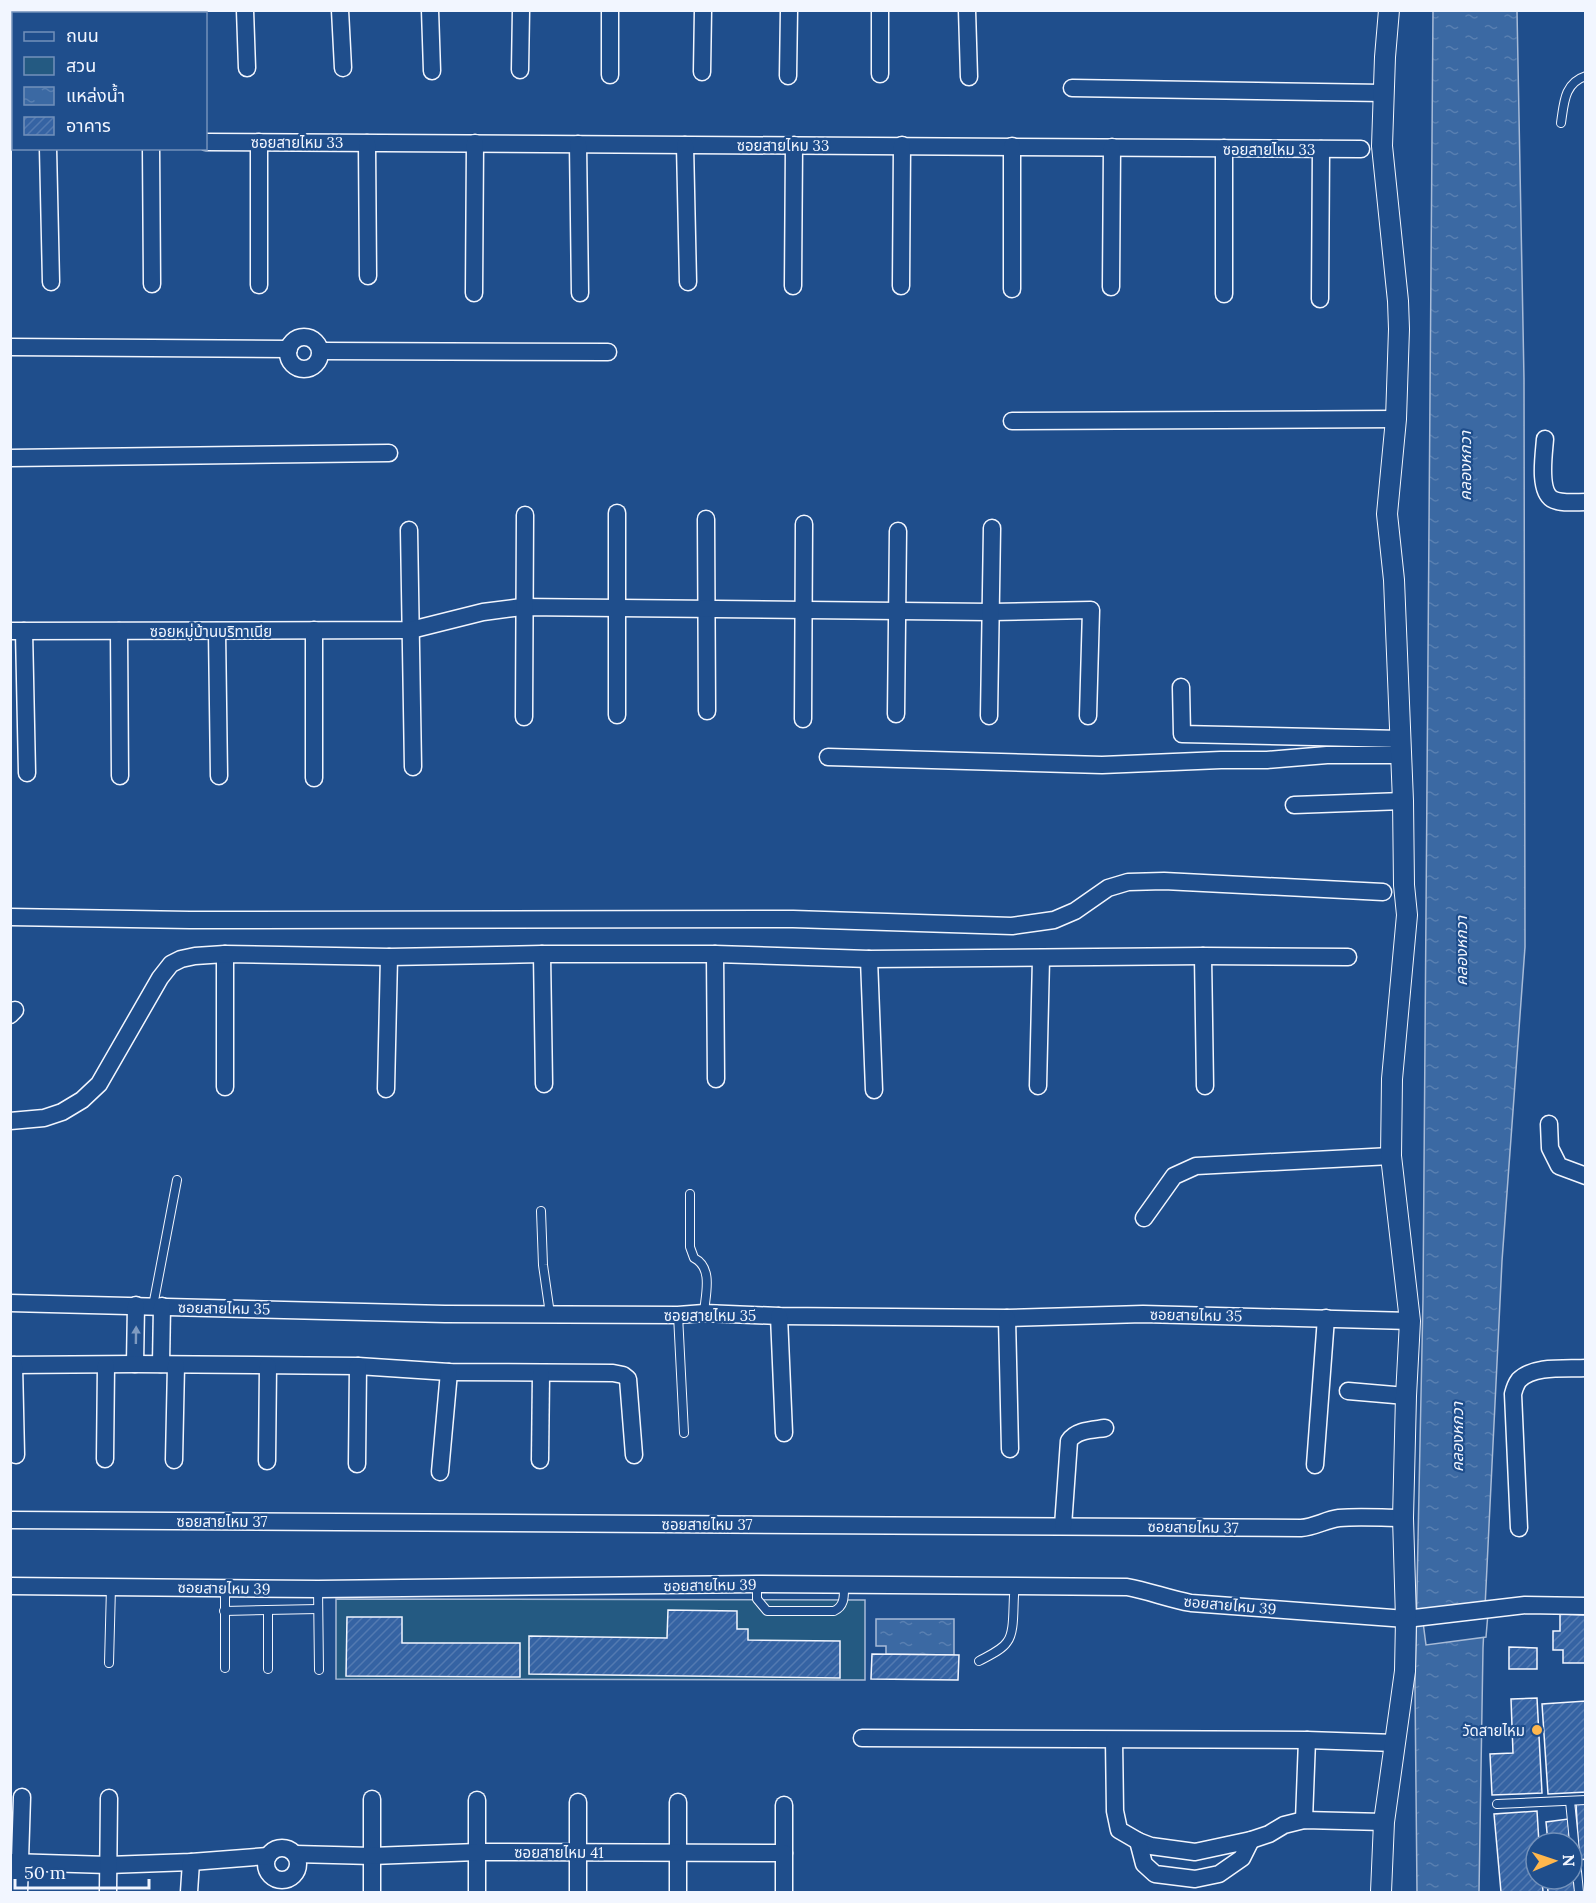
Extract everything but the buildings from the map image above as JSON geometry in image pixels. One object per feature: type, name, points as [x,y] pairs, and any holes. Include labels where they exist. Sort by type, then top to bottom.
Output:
[{"type":"street","points":[[245,10],[247,68]]},
{"type":"street","points":[[340,10],[343,68]]},
{"type":"street","points":[[430,10],[432,71]]},
{"type":"street","points":[[520,70],[521,10]]},
{"type":"street","points":[[610,10],[610,75]]},
{"type":"street","points":[[702,72],[703,10]]},
{"type":"street","points":[[788,76],[789,10]]},
{"type":"street","points":[[880,10],[880,74]]},
{"type":"street","points":[[967,10],[969,77]]},
{"type":"street","points":[[1381,1893],[1384,1822],[1411,1619],[1403,1518],[1410,1321],[1391,1156],[1392,1079],[1407,915],[1404,885],[1394,580],[1387,514],[1396,419],[1398,301],[1383,146],[1389,10]]},
{"type":"street","points":[[1072,88],[1384,93]]},
{"type":"street","name":"ซอยสายไหม 33","points":[[207,142],[1361,149]]},
{"type":"street","points":[[259,142],[259,285]]},
{"type":"street","points":[[367,142],[368,276]]},
{"type":"street","points":[[474,293],[475,143]]},
{"type":"street","points":[[578,144],[580,293]]},
{"type":"street","points":[[685,145],[688,282]]},
{"type":"street","points":[[793,286],[794,145]]},
{"type":"street","points":[[901,286],[902,145]]},
{"type":"street","points":[[1012,146],[1012,289]]},
{"type":"street","points":[[1111,287],[1112,147]]},
{"type":"street","points":[[1224,148],[1224,294]]},
{"type":"street","points":[[1320,299],[1321,149]]},
{"type":"street","points":[[48,150],[51,282]]},
{"type":"street","points":[[152,150],[152,284]]},
{"type":"street","points":[[302,337],[314,340],[321,351],[317,363],[312,368],[300,369],[290,361],[289,349],[291,343],[302,337]]},
{"type":"street","points":[[10,347],[289,349]]},
{"type":"street","points":[[321,351],[608,352]]},
{"type":"street","points":[[1012,421],[1396,419]]},
{"type":"street","points":[[1545,439],[1543,480],[1545,490],[1551,499],[1560,502],[1586,502]]},
{"type":"street","points":[[10,458],[389,453]]},
{"type":"street","points":[[617,513],[617,714]]},
{"type":"street","points":[[524,717],[525,515]]},
{"type":"street","points":[[706,519],[707,711]]},
{"type":"street","points":[[803,719],[804,524]]},
{"type":"street","points":[[989,716],[992,528]]},
{"type":"street","points":[[409,530],[413,767]]},
{"type":"street","points":[[896,714],[898,531]]},
{"type":"street","name":"ซอยหมู่บ้านบริทาเนีย","points":[[17,631],[411,630],[483,612],[525,608],[991,612],[1091,610],[1088,716]]},
{"type":"street","points":[[314,630],[314,778]]},
{"type":"street","points":[[17,631],[27,773]]},
{"type":"street","points":[[119,631],[120,776]]},
{"type":"street","points":[[217,631],[219,776]]},
{"type":"street","points":[[1181,687],[1182,734],[1401,747]]},
{"type":"street","points":[[828,758],[1102,765],[1267,760],[1401,747]]},
{"type":"street","points":[[1294,804],[1403,801]]},
{"type":"street","points":[[10,917],[237,920],[793,919],[1012,926],[1054,920],[1075,911],[1108,888],[1128,882],[1164,881],[1383,892]]},
{"type":"street","points":[[225,954],[225,1087]]},
{"type":"street","points":[[10,1121],[44,1118],[62,1112],[82,1100],[99,1084],[160,978],[171,964],[195,956],[225,954],[389,957],[716,954],[869,959],[1348,957]]},
{"type":"street","points":[[542,954],[544,1084]]},
{"type":"street","points":[[716,954],[716,1079]]},
{"type":"street","points":[[1203,956],[1205,1086]]},
{"type":"street","points":[[386,1089],[389,957]]},
{"type":"street","points":[[869,959],[874,1090]]},
{"type":"street","points":[[1038,1086],[1041,959]]},
{"type":"street","points":[[1549,1124],[1550,1148],[1559,1166],[1586,1176]]},
{"type":"street","points":[[1144,1218],[1174,1176],[1196,1166],[1391,1156]]},
{"type":"street","name":"ซอยสายไหม 35","points":[[10,1303],[445,1314],[678,1315],[704,1313],[1006,1318],[1143,1314],[1410,1321]]},
{"type":"street","points":[[135,1364],[136,1305]]},
{"type":"street","points":[[158,1306],[168,1365],[174,1460]]},
{"type":"street","points":[[779,1316],[784,1433]]},
{"type":"street","points":[[1006,1318],[1010,1449]]},
{"type":"street","points":[[1315,1465],[1326,1318]]},
{"type":"street","points":[[16,1455],[12,1365],[135,1364],[358,1366],[449,1372],[541,1374],[613,1373],[623,1375],[628,1379],[634,1455]]},
{"type":"street","points":[[105,1459],[106,1365]]},
{"type":"street","points":[[267,1461],[268,1366]]},
{"type":"street","points":[[357,1464],[358,1366]]},
{"type":"street","points":[[1519,1528],[1513,1394],[1515,1387],[1518,1381],[1528,1374],[1586,1368]]},
{"type":"street","points":[[440,1472],[449,1372]]},
{"type":"street","points":[[540,1460],[541,1374]]},
{"type":"street","points":[[1348,1391],[1406,1396]]},
{"type":"street","points":[[1063,1526],[1069,1442],[1072,1436],[1080,1432],[1105,1428]]},
{"type":"street","name":"ซอยสายไหม 37","points":[[10,1520],[1312,1528],[1338,1518],[1403,1518]]},
{"type":"street","name":"ซอยสายไหม 39","points":[[10,1586],[318,1589],[757,1584],[1127,1587],[1191,1603],[1411,1619],[1525,1605],[1586,1606]]},
{"type":"street","points":[[862,1738],[1307,1740],[1395,1743]]},
{"type":"street","points":[[1114,1740],[1115,1811],[1119,1830],[1150,1846],[1195,1852],[1251,1840],[1269,1834],[1284,1825],[1304,1820],[1384,1822]]},
{"type":"street","points":[[1304,1820],[1307,1740]]},
{"type":"street","points":[[19,1893],[15,1862],[22,1797]]},
{"type":"street","points":[[108,1893],[110,1798]]},
{"type":"street","points":[[372,1799],[372,1893]]},
{"type":"street","points":[[477,1800],[477,1893]]},
{"type":"street","points":[[578,1802],[578,1893]]},
{"type":"street","points":[[678,1802],[678,1893]]},
{"type":"street","points":[[784,1805],[784,1893]]},
{"type":"street","points":[[1138,1841],[1144,1864],[1155,1874],[1195,1879],[1219,1874],[1242,1858],[1251,1840]]},
{"type":"street","points":[[15,1862],[108,1865],[191,1862],[268,1856],[281,1847],[295,1854],[298,1865],[297,1871],[282,1886],[269,1872],[268,1856]]},
{"type":"street","name":"ซอยสายไหม 41","points":[[295,1854],[372,1856],[477,1852],[784,1853]]},
{"type":"street","points":[[189,1893],[191,1862]]},
{"type":"lane","points":[[1561,123],[1566,90],[1572,83],[1586,76]]},
{"type":"lane","points":[[158,1306],[177,1180]]},
{"type":"lane","points":[[690,1194],[690,1247],[694,1258],[700,1261],[705,1268],[707,1278],[704,1313]]},
{"type":"lane","points":[[542,1211],[543,1265],[550,1314]]},
{"type":"lane","points":[[678,1315],[684,1433]]},
{"type":"lane","points":[[757,1584],[757,1599],[767,1611],[834,1611],[842,1606],[844,1585]]},
{"type":"lane","points":[[979,1661],[1007,1644],[1013,1630],[1012,1603],[1015,1585]]},
{"type":"lane","points":[[109,1663],[111,1587]]},
{"type":"lane","points":[[225,1587],[225,1668]]},
{"type":"lane","points":[[318,1589],[319,1670]]},
{"type":"lane","points":[[224,1611],[318,1609]]},
{"type":"lane","points":[[268,1610],[268,1669]]},
{"type":"lane","points":[[1497,1804],[1586,1800]]},
{"type":"lane","points":[[1570,1801],[1579,1893]]},
{"type":"green space","points":[[336,1599],[865,1600],[865,1680],[336,1679]]},
{"type":"water","name":"คลองหกวา","points":[[1433,11],[1517,11],[1524,379],[1525,947],[1502,1261],[1483,1648],[1479,1892],[1417,1892],[1415,1686],[1423,1299]]},
{"type":"water","points":[[876,1619],[954,1619],[954,1655],[886,1654],[886,1646],[876,1646]]},
{"type":"pier","points":[[1488,1613],[1486,1637],[1426,1645],[1423,1622]]},
{"type":"place","name":"วัดสายไหม","points":[[1537,1730]]}]
